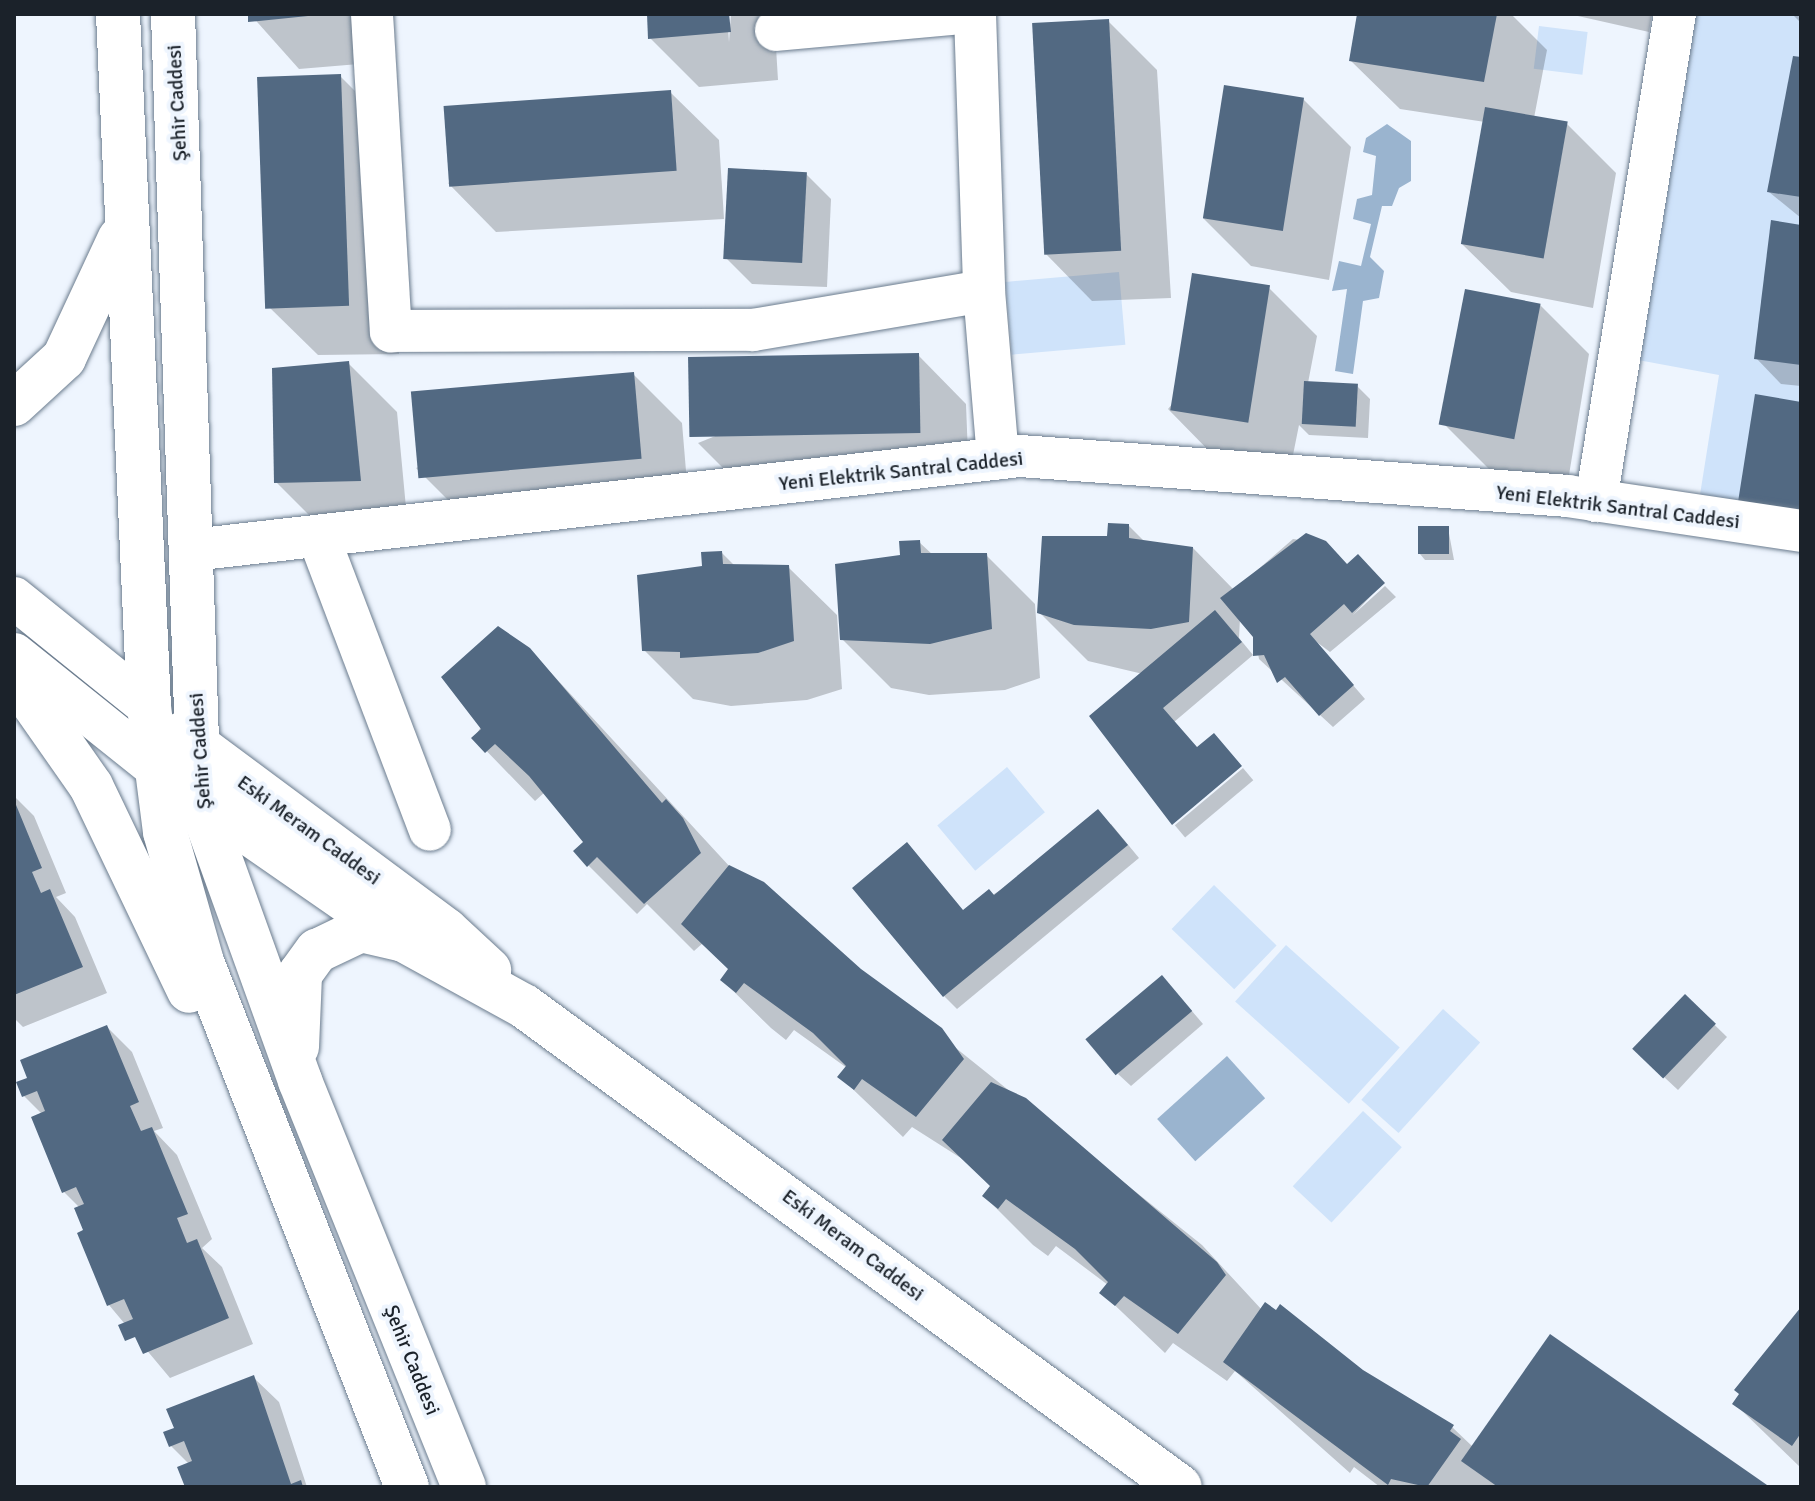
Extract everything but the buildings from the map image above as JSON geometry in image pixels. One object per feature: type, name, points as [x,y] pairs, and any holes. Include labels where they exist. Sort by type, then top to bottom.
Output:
[{"type":"main road","points":[[118,14],[149,707],[155,767],[180,894],[248,1084],[407,1487]]},
{"type":"main road","name":"Şehir Caddesi","points":[[173,14],[199,800],[300,1081],[464,1487]]},
{"type":"main road","points":[[14,404],[64,358],[126,225]]},
{"type":"main road","points":[[14,676],[91,786],[184,984],[248,1084]]},
{"type":"main road","name":"Eski Meram Caddesi","points":[[149,707],[196,746],[446,930],[524,1006]]},
{"type":"main road","name":"Eski Meram Caddesi","points":[[155,767],[402,939],[524,1006],[1180,1487]]},
{"type":"main road","points":[[300,1081],[294,1003],[300,974],[341,936],[361,930],[402,939]]},
{"type":"street","points":[[372,14],[391,331],[753,330],[984,291]]},
{"type":"street","points":[[776,30],[951,14]]},
{"type":"street","points":[[975,14],[984,291],[998,458]]},
{"type":"street","points":[[1596,501],[1675,14]]},
{"type":"street","name":"Yeni Elektrik Santral Caddesi","points":[[192,550],[319,538],[998,458],[1596,501],[1801,531]]},
{"type":"street","points":[[319,538],[430,830]]},
{"type":"street","name":"Eski Meram Caddesi","points":[[14,598],[149,707]]},
{"type":"street","name":"Eski Meram Caddesi","points":[[14,654],[155,767]]},
{"type":"shaded area","points":[[1691,14],[1801,14],[1801,519],[1699,501],[1719,375],[1638,360]]},
{"type":"shaded area","points":[[1539,26],[1588,32],[1582,75],[1534,69]]},
{"type":"shaded area","points":[[1387,124],[1411,141],[1411,181],[1399,188],[1392,206],[1382,206],[1370,257],[1384,271],[1379,298],[1363,301],[1353,374],[1335,371],[1347,289],[1332,291],[1339,261],[1361,266],[1371,224],[1353,219],[1357,199],[1372,195],[1376,156],[1363,152],[1366,138]]},
{"type":"shaded area","points":[[1119,272],[1125,345],[1012,355],[1005,282]]},
{"type":"shaded area","points":[[1007,767],[1045,812],[975,871],[937,825]]},
{"type":"shaded area","points":[[1214,885],[1277,945],[1234,989],[1172,929]]},
{"type":"shaded area","points":[[1286,945],[1400,1047],[1349,1104],[1235,1001]]},
{"type":"shaded area","points":[[1443,1009],[1480,1042],[1399,1133],[1361,1100]]},
{"type":"shaded area","points":[[1227,1056],[1265,1098],[1195,1161],[1157,1119]]},
{"type":"shaded area","points":[[1363,1111],[1402,1147],[1332,1222],[1293,1186]]}]
